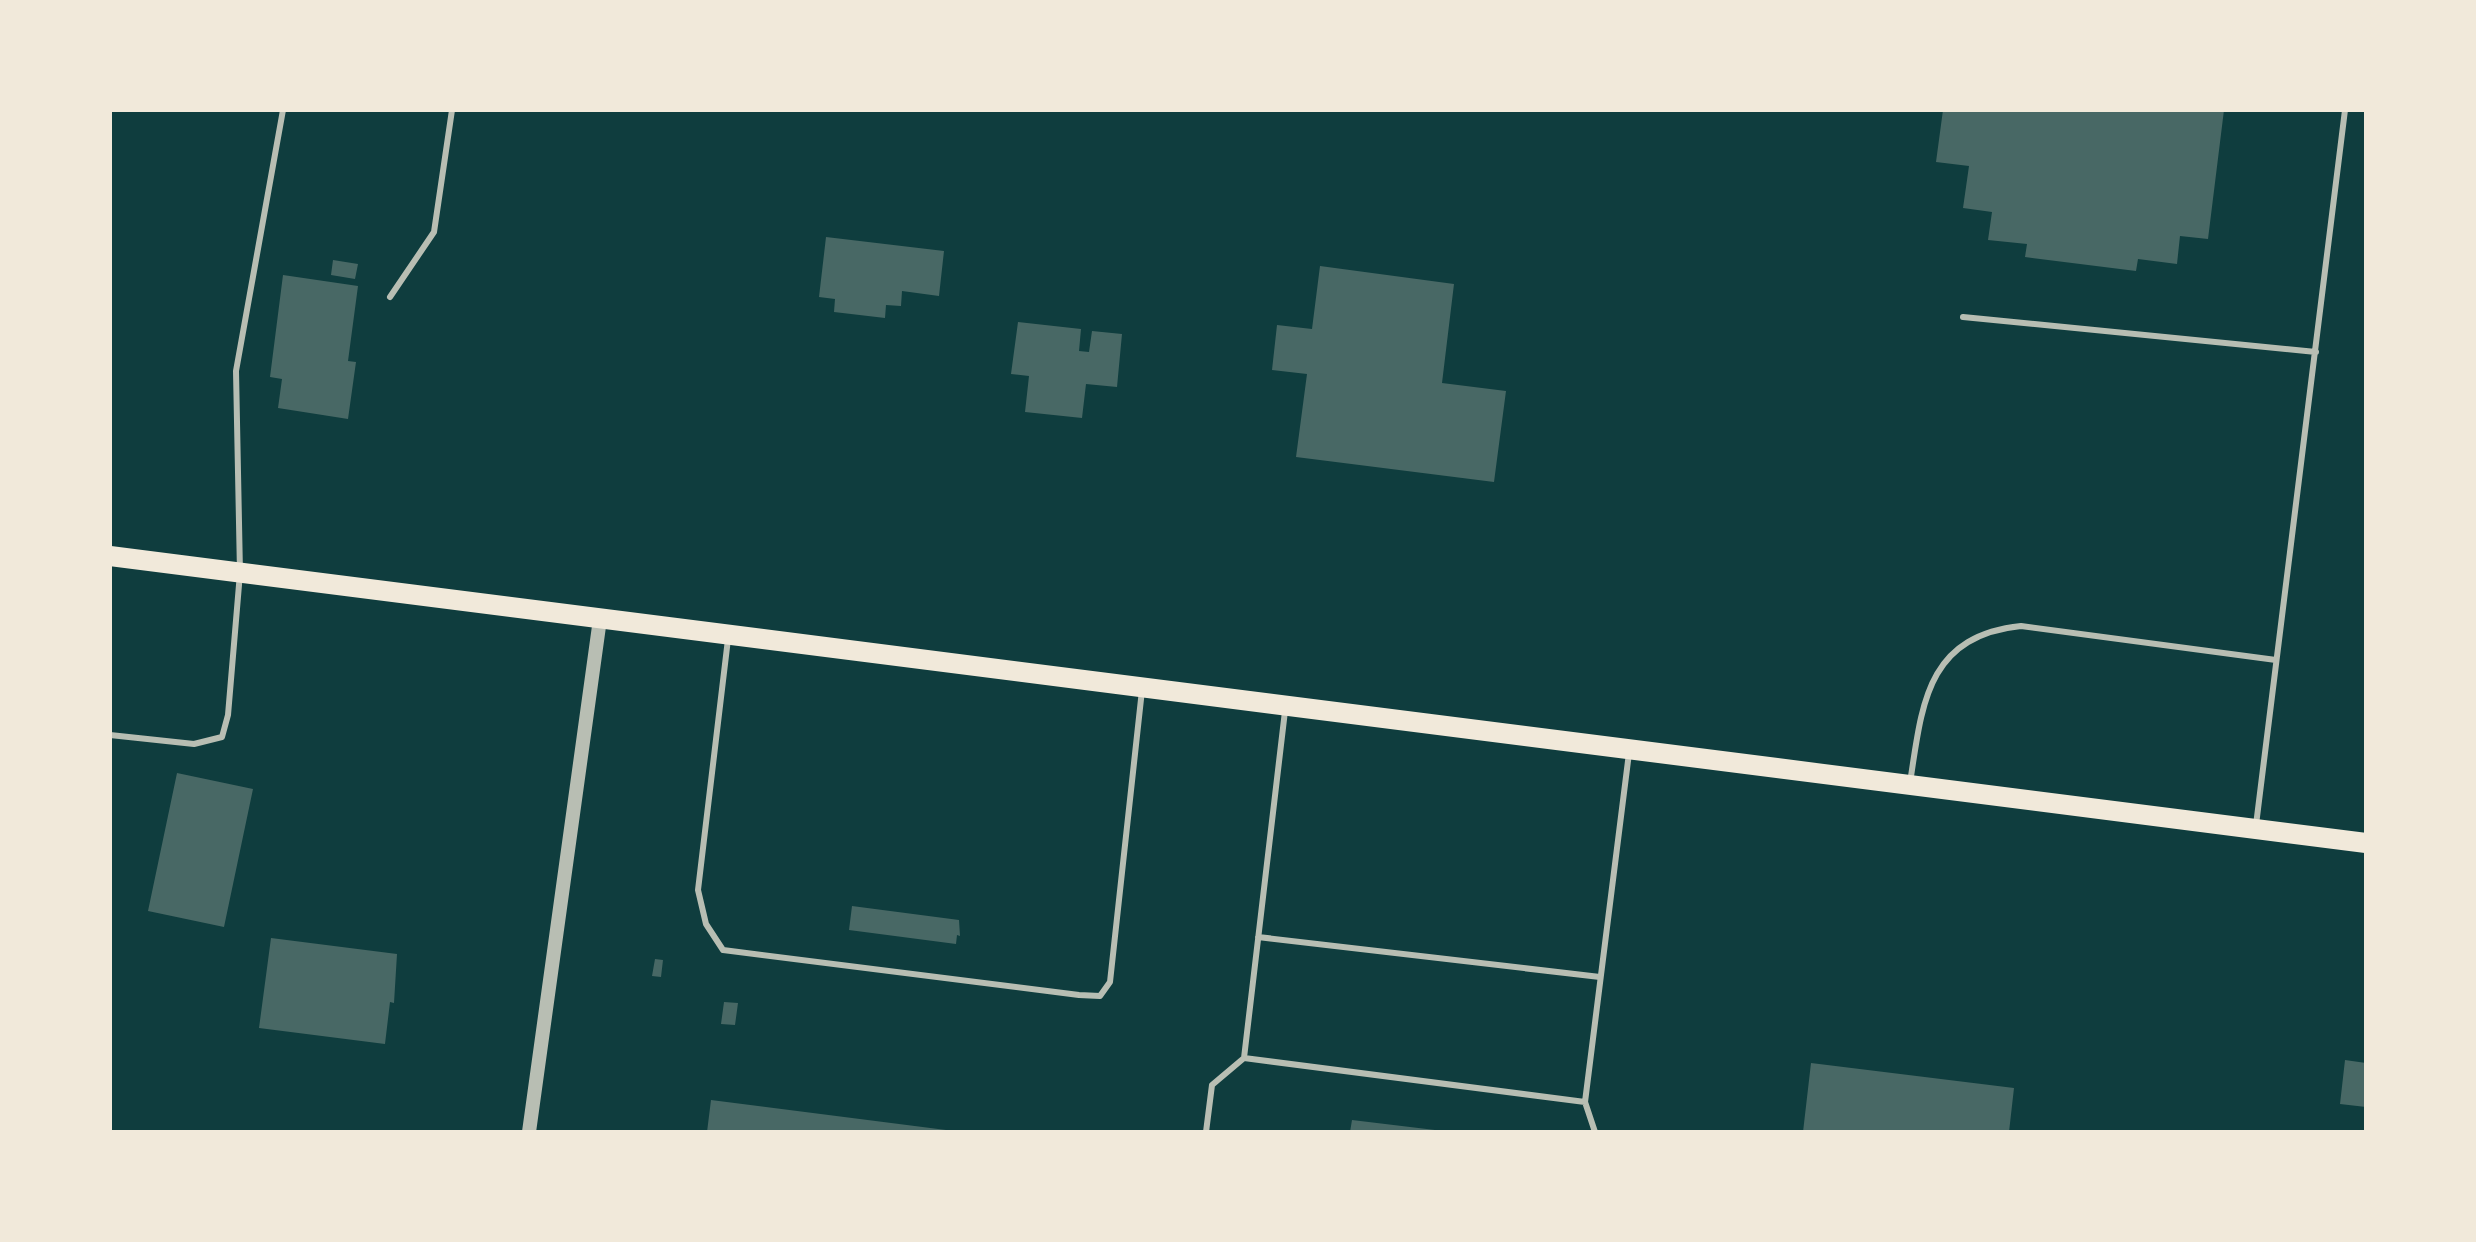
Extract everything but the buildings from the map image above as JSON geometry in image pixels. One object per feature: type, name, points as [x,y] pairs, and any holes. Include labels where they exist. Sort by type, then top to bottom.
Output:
[{"type":"main road","points":[[110,556],[2366,843]]},
{"type":"street","points":[[529,1132],[600,619]]},
{"type":"lane","points":[[110,735],[194,744],[222,737],[228,715],[240,573],[236,371],[283,110]]},
{"type":"lane","points":[[390,297],[434,232],[452,110]]},
{"type":"lane","points":[[2255,829],[2345,110]]},
{"type":"lane","points":[[1963,317],[2316,352]]},
{"type":"lane","points":[[1910,787],[1922,702],[1942,666],[1964,644],[1990,629],[2021,626],[2276,660]]},
{"type":"lane","points":[[728,636],[698,890],[706,924],[723,950],[1048,991],[1100,996],[1110,982],[1142,688]]},
{"type":"lane","points":[[1206,1132],[1212,1085],[1244,1058],[1285,707]]},
{"type":"lane","points":[[1595,1132],[1585,1102],[1629,751]]},
{"type":"lane","points":[[1258,937],[1600,977]]},
{"type":"lane","points":[[1244,1058],[1585,1102]]}]
